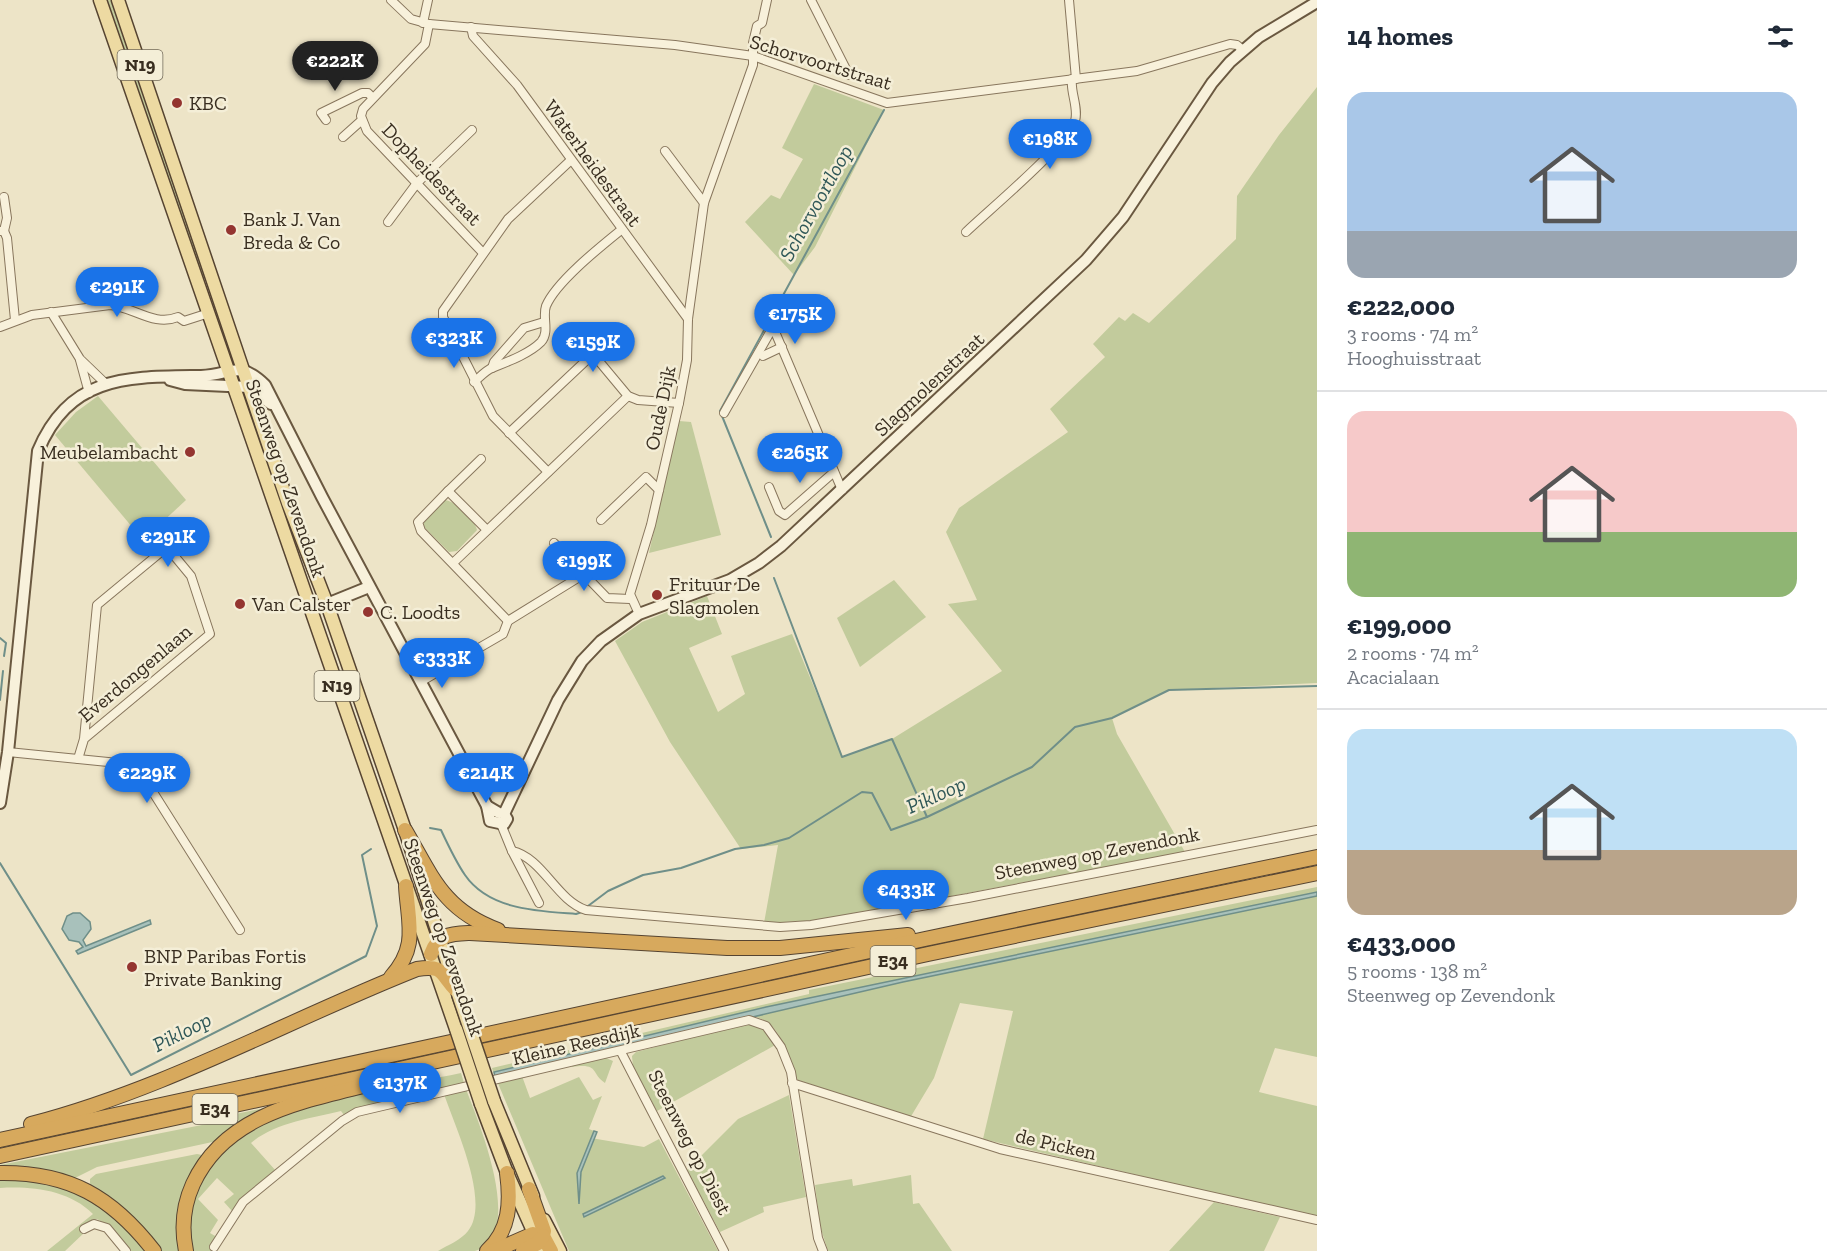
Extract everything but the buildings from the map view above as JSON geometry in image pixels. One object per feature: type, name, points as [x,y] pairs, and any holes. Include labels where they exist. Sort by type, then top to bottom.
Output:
[{"type":"highway","points":[[405,830],[431,878],[448,900],[471,919],[511,935]]},
{"type":"highway","name":"E34","points":[[0,1140],[925,939],[1317,857]]},
{"type":"highway","name":"E34","points":[[0,1156],[1317,873]]},
{"type":"highway","points":[[388,980],[403,963],[409,946],[411,928],[406,886]]},
{"type":"highway","points":[[0,1132],[83,1109],[137,1090],[417,969],[433,961],[439,938],[448,934],[511,935],[727,948],[780,948],[901,935],[925,939]]},
{"type":"highway","points":[[433,961],[441,970],[453,993]]},
{"type":"highway","points":[[186,1251],[182,1226],[188,1194],[204,1161],[219,1144],[256,1120],[289,1107],[394,1077],[429,1062]]},
{"type":"highway","points":[[0,1173],[51,1178],[91,1192],[118,1210],[154,1251]]},
{"type":"highway","points":[[487,1251],[499,1238],[508,1214],[510,1197],[507,1173]]},
{"type":"highway","points":[[523,1251],[539,1241],[544,1231],[529,1189]]},
{"type":"highway","points":[[494,1251],[539,1241]]},
{"type":"highway","points":[[539,1241],[551,1251]]},
{"type":"main road","name":"Steenweg op Zevendonk","points":[[100,0],[433,961]]},
{"type":"main road","name":"Steenweg op Zevendonk","points":[[118,0],[288,503],[327,604],[405,830],[488,1103]]},
{"type":"main road","name":"N19","points":[[488,1103],[507,1173],[539,1241]]},
{"type":"main road","name":"N19","points":[[488,1103],[560,1251]]},
{"type":"street","name":"Schorvoortstraat","points":[[391,0],[411,19],[426,23],[675,45],[753,56],[887,103],[1137,71],[1230,44],[1238,45],[1244,50]]},
{"type":"street","points":[[342,137],[361,118],[372,97],[425,44],[428,0]]},
{"type":"street","name":"Oude Dijk","points":[[630,599],[679,403],[687,360],[688,319],[704,203],[753,65],[753,43],[757,26],[762,23],[767,0]]},
{"type":"street","points":[[811,0],[849,75]]},
{"type":"street","points":[[966,232],[1049,153],[1074,123],[1076,114],[1069,0]]},
{"type":"street","name":"Slagmolenstraat","points":[[500,819],[541,732],[569,680],[582,661],[601,641],[639,614],[730,580],[759,563],[842,490],[1086,260],[1146,184],[1212,83],[1244,50],[1269,30],[1317,2]]},
{"type":"street","name":"Waterheidestraat","points":[[471,27],[473,36],[517,84],[621,230],[688,319]]},
{"type":"street","points":[[326,120],[321,113],[362,93],[368,93],[372,97]]},
{"type":"street","name":"Dopheidestraat","points":[[361,118],[367,131],[483,252]]},
{"type":"street","points":[[388,222],[417,183],[472,130]]},
{"type":"street","points":[[665,151],[704,203]]},
{"type":"street","points":[[548,472],[494,416],[474,382],[443,317],[443,311],[508,219],[571,160]]},
{"type":"street","points":[[4,197],[7,218],[2,231],[7,238],[15,320]]},
{"type":"street","points":[[474,382],[492,368],[506,364],[541,341],[546,332],[544,322],[549,301],[572,274],[621,230]]},
{"type":"street","points":[[0,327],[15,320],[51,312],[110,305],[121,306],[157,321],[168,321],[178,317],[184,321],[209,312]]},
{"type":"street","points":[[51,312],[80,359],[106,384]]},
{"type":"street","points":[[492,368],[494,362],[524,328],[544,322]]},
{"type":"street","points":[[724,413],[773,327],[842,490]]},
{"type":"street","points":[[763,356],[782,347]]},
{"type":"street","points":[[508,433],[594,354],[628,396],[638,400],[679,403]]},
{"type":"street","points":[[80,359],[89,393]]},
{"type":"street","points":[[0,803],[8,752],[38,451],[48,427],[65,406],[106,384],[155,376],[208,375],[243,370]]},
{"type":"street","name":"Steenweg op Zevendonk","points":[[243,370],[252,373],[265,385],[418,679],[422,681],[488,806],[500,819]]},
{"type":"street","points":[[155,376],[185,384],[249,387]]},
{"type":"street","name":"Steenweg op Zevendonk","points":[[249,387],[276,408]]},
{"type":"street","points":[[453,563],[628,396]]},
{"type":"street","points":[[481,459],[418,522],[421,531],[508,621]]},
{"type":"street","points":[[769,487],[779,511],[785,515],[834,472]]},
{"type":"street","points":[[601,520],[646,477],[659,490]]},
{"type":"street","points":[[448,491],[487,530]]},
{"type":"street","points":[[554,543],[607,598],[630,599],[639,614]]},
{"type":"street","name":"Everdongenlaan","points":[[78,759],[84,739],[97,605],[167,547],[190,576],[210,634],[84,739]]},
{"type":"street","points":[[422,681],[503,634],[508,621],[584,574]]},
{"type":"street","points":[[327,604],[369,587]]},
{"type":"street","points":[[8,752],[128,764],[145,776],[240,930]]},
{"type":"street","points":[[500,819],[512,851],[540,903]]},
{"type":"street","name":"Steenweg op Zevendonk","points":[[512,851],[519,853],[536,867],[573,904],[586,910],[780,927],[811,925],[968,898],[1317,830]]},
{"type":"street","name":"Kleine Reesdijk","points":[[214,1247],[243,1202],[342,1121],[357,1112],[754,1021],[766,1026],[781,1047],[792,1083],[818,1238],[823,1251]]},
{"type":"street","name":"Steenweg op Diest","points":[[621,1052],[724,1251]]},
{"type":"street","name":"de Picken","points":[[792,1083],[1000,1149],[1317,1220]]},
{"type":"street","points":[[84,1229],[94,1224],[103,1225],[126,1251]]},
{"type":"green space","points":[[106,0],[113,0],[230,339],[226,340],[206,281],[199,271]]},
{"type":"green space","points":[[814,84],[884,110],[815,247],[794,275],[745,222],[771,195],[780,199],[803,159],[782,148]]},
{"type":"green space","points":[[1317,87],[1317,683],[1170,690],[1112,718],[1117,734],[1185,852],[824,920],[764,923],[778,845],[741,849],[670,742],[615,641],[642,622],[707,596],[722,634],[689,648],[718,712],[745,694],[731,656],[792,634],[843,757],[892,739],[1002,671],[948,604],[977,600],[946,532],[959,508],[1068,432],[1050,409],[1105,357],[1093,344],[1119,317],[1125,321],[1133,313],[1149,323],[1236,239],[1237,196],[1279,135]]},
{"type":"green space","points":[[98,396],[186,500],[143,540],[55,435],[76,412]]},
{"type":"green space","points":[[679,421],[691,422],[721,535],[649,553]]},
{"type":"green space","points":[[445,500],[464,511],[477,530],[457,551],[449,552],[424,527],[424,519]]},
{"type":"green space","points":[[894,580],[926,617],[860,667],[837,618]]},
{"type":"green space","points":[[1243,878],[1245,882],[484,1044],[483,1040]]},
{"type":"green space","points":[[1317,887],[1317,1057],[1275,1048],[1259,1092],[1317,1106],[1317,1217],[983,1139],[1013,1011],[960,1003],[934,1078],[910,1118],[798,1080],[778,1034],[772,1026],[752,1016],[495,1077],[492,1068],[809,994],[809,990]]},
{"type":"green space","points":[[752,1022],[763,1027],[777,1044],[657,1111],[633,1067],[632,1056],[636,1052]]},
{"type":"green space","points":[[452,1047],[453,1050],[0,1149],[0,1145]]},
{"type":"green space","points":[[604,1057],[613,1061],[605,1083],[587,1066],[572,1067],[573,1064]]},
{"type":"green space","points":[[461,1073],[464,1083],[344,1115],[341,1111],[306,1119],[260,1136],[251,1143],[276,1171],[232,1211],[224,1202],[234,1194],[217,1178],[198,1199],[218,1220],[210,1233],[222,1240],[215,1251],[191,1251],[191,1204],[208,1167],[239,1138],[281,1117],[327,1101]]},
{"type":"green space","points":[[522,1076],[530,1098],[579,1077],[593,1100],[602,1096],[589,1129],[594,1131],[591,1138],[644,1147],[659,1139],[718,1251],[569,1251],[497,1081]]},
{"type":"green space","points":[[466,1089],[494,1175],[498,1200],[497,1223],[490,1240],[475,1251],[438,1251],[465,1234],[474,1218],[476,1202],[469,1164],[444,1094]]},
{"type":"green space","points":[[789,1095],[806,1197],[763,1207],[764,1212],[720,1232],[687,1170],[738,1119]]},
{"type":"green space","points":[[275,1106],[217,1141],[97,1167],[75,1178],[0,1170],[0,1165],[222,1121],[221,1117]]},
{"type":"green space","points":[[197,1154],[202,1155],[185,1191],[179,1251],[161,1251],[120,1205],[90,1184],[90,1179],[96,1174]]},
{"type":"green space","points":[[911,1175],[913,1204],[919,1203],[952,1251],[828,1251],[820,1226],[815,1185],[852,1179],[853,1186]]},
{"type":"green space","points":[[34,1180],[85,1195],[121,1222],[147,1251],[131,1251],[112,1227],[97,1219],[85,1225],[86,1231],[65,1251],[47,1251],[93,1214],[73,1200],[50,1191],[0,1188],[0,1181]]},
{"type":"green space","points":[[1214,1202],[1280,1217],[1264,1251],[1169,1251]]},
{"type":"water","points":[[1317,892],[1317,896],[903,982],[495,1077],[494,1072],[766,1007]]},
{"type":"water","points":[[80,913],[90,922],[91,929],[83,940],[86,946],[150,920],[151,924],[78,954],[76,951],[83,947],[79,942],[69,940],[62,929],[67,916]]},
{"type":"water","points":[[594,1131],[597,1132],[581,1172],[579,1204],[577,1173]]},
{"type":"water","points":[[663,1176],[665,1178],[584,1217],[583,1214]]},
{"type":"waterway","name":"Schorvoortloop","points":[[771,537],[720,411],[884,110]]},
{"type":"waterway","name":"Schorvoortloop","points":[[774,578],[842,757],[892,739],[927,817]]},
{"type":"waterway","name":"Pikloop","points":[[0,638],[6,643],[4,656]]},
{"type":"waterway","name":"Pikloop","points":[[0,700],[3,671]]},
{"type":"waterway","name":"Pikloop","points":[[588,906],[608,891],[643,875],[681,868],[735,849],[764,845],[789,838],[862,792],[872,793],[891,830],[927,817],[1032,767],[1075,727],[1112,718],[1169,690],[1317,686]]},
{"type":"waterway","name":"Pikloop","points":[[430,828],[441,830],[465,875],[475,887],[487,895],[501,902],[531,910],[576,914],[582,912]]},
{"type":"waterway","name":"Pikloop","points":[[0,863],[131,1075],[366,956],[377,926],[362,855],[371,849]]},
{"type":"place","name":"KBC","points":[[177,103]]},
{"type":"place","name":"Bank J. Van Breda & Co","points":[[231,230]]},
{"type":"place","name":"Meubelambacht","points":[[190,452]]},
{"type":"place","name":"Frituur De Slagmolen","points":[[657,595]]},
{"type":"place","name":"Van Calster","points":[[240,604]]},
{"type":"place","name":"C. Loodts","points":[[368,612]]},
{"type":"place","name":"BNP Paribas Fortis Private Banking","points":[[132,967]]}]
